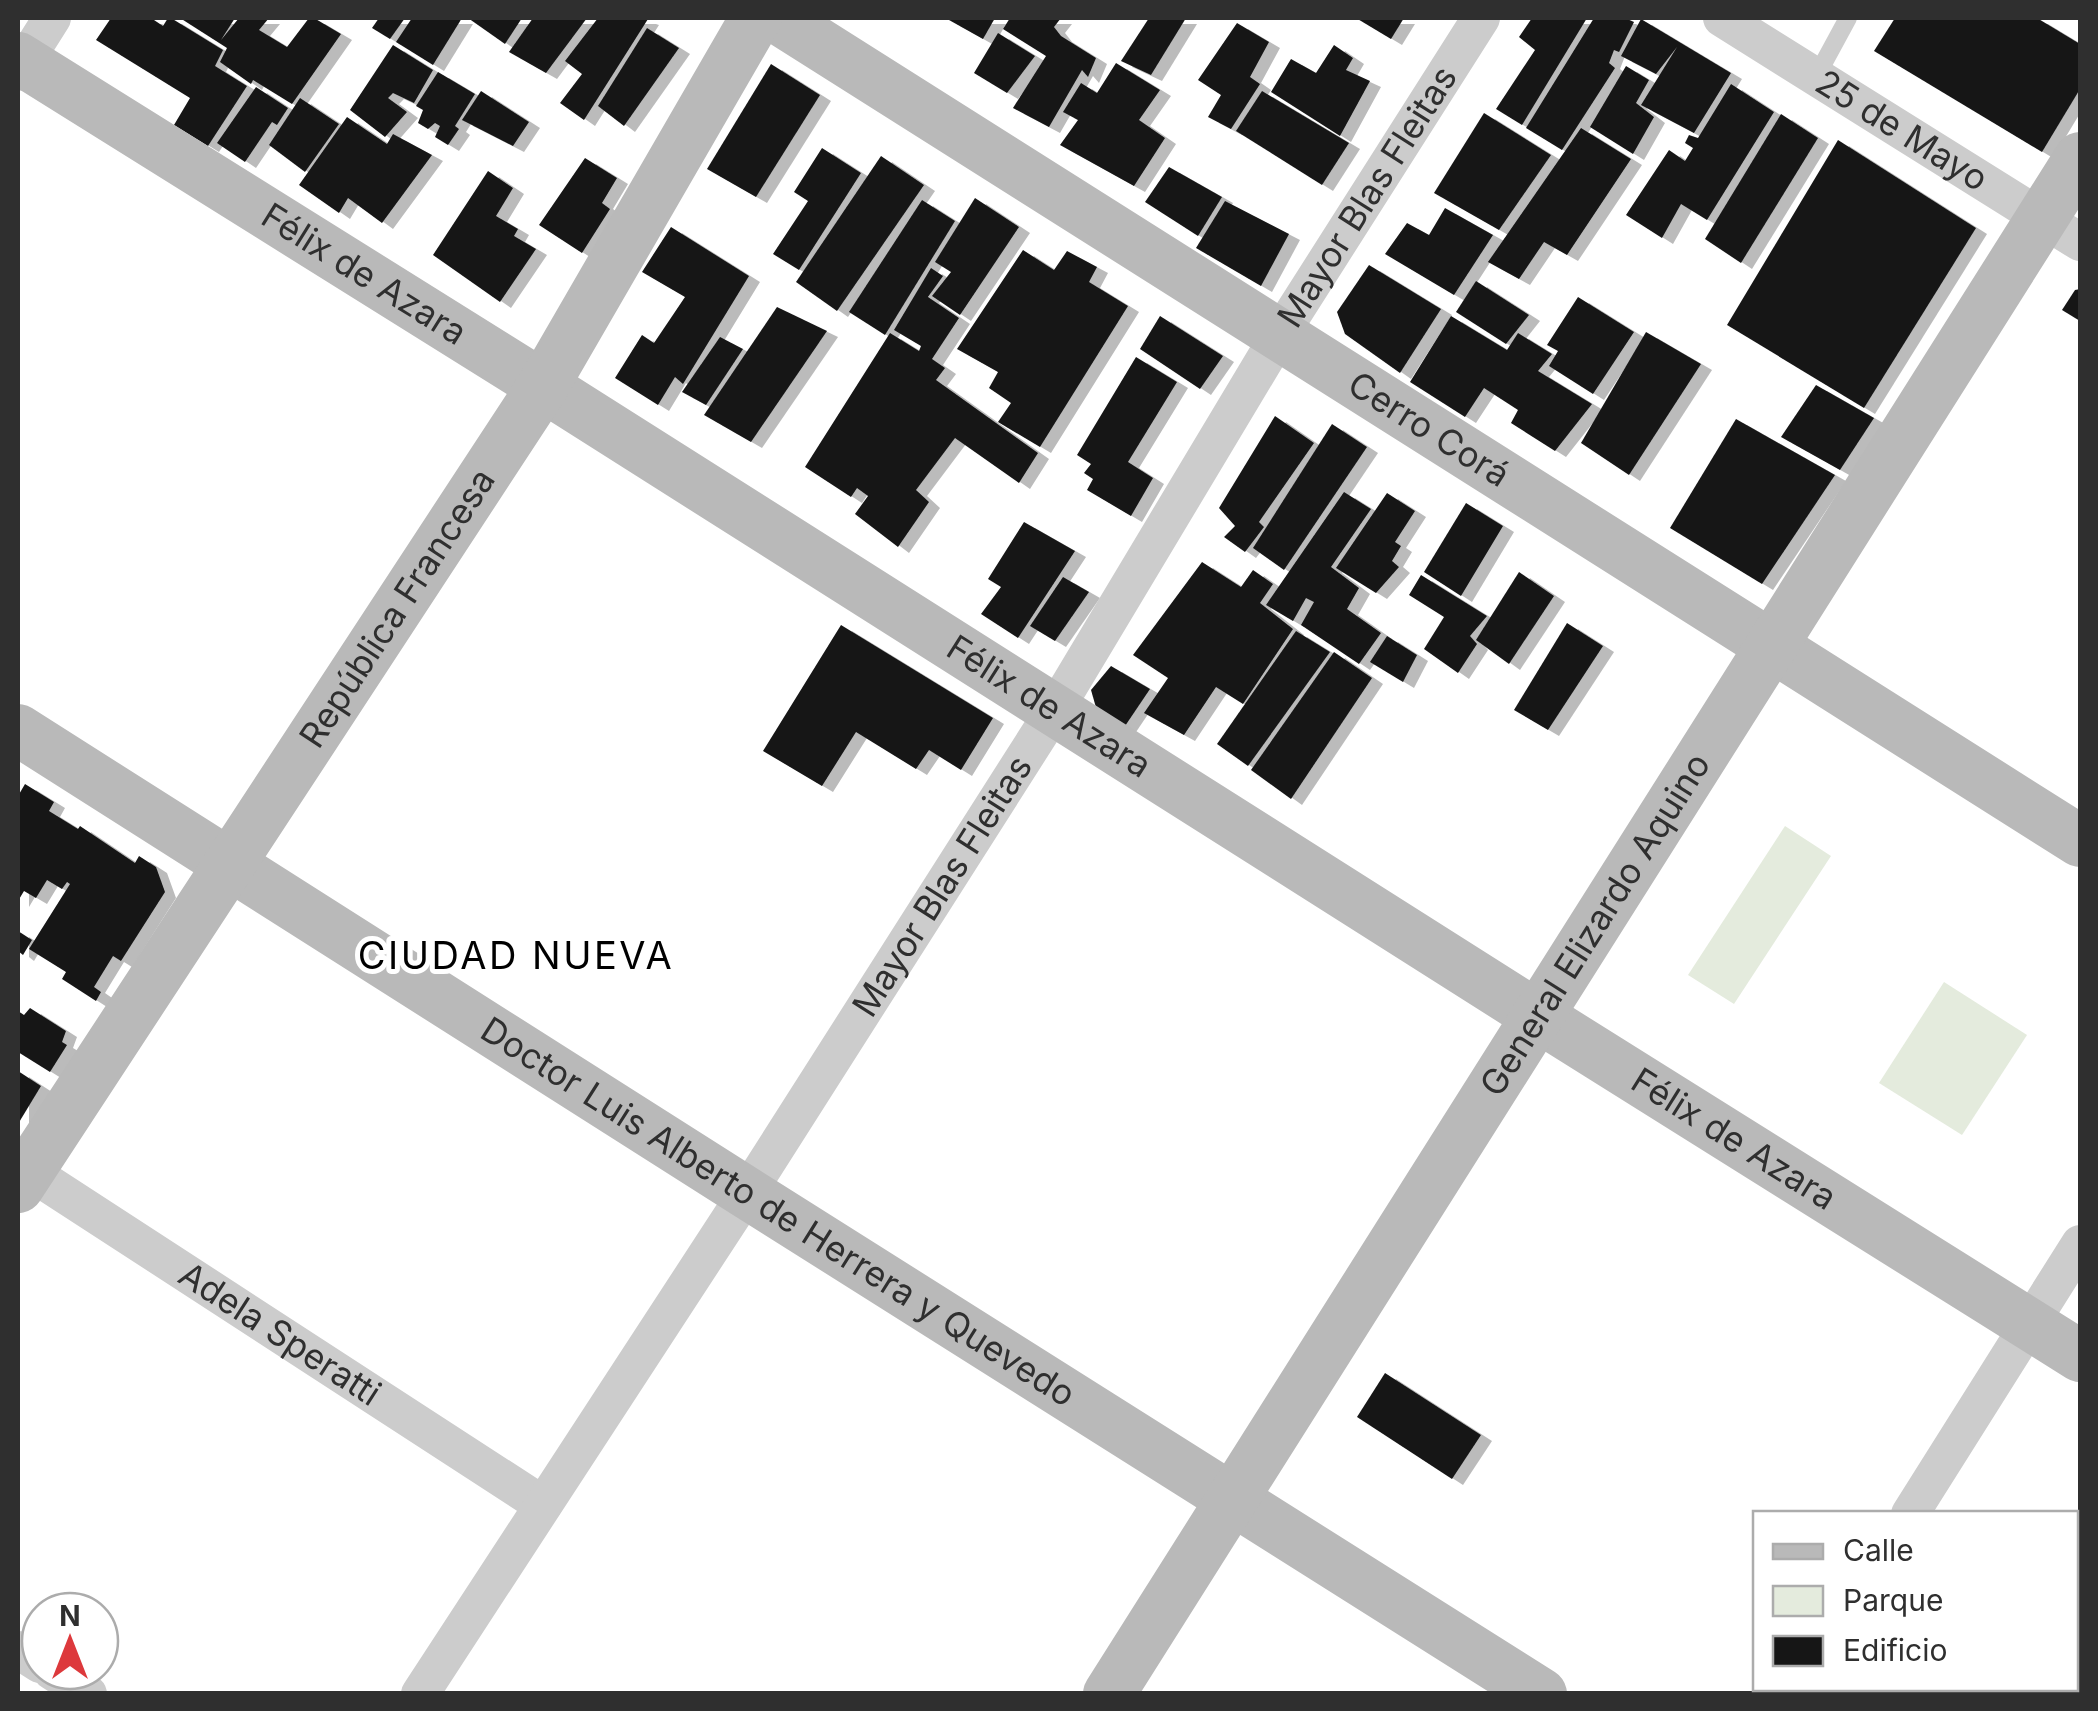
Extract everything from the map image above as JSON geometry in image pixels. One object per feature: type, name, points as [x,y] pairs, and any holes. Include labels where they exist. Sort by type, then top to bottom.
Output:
[{"type":"street","points":[[20,64],[52,18]]},
{"type":"street","name":"República Francesa","points":[[21,1174],[543,386],[756,18]]},
{"type":"street","name":"Cerro Corá","points":[[778,18],[2080,841]]},
{"type":"street","name":"Mayor Blas Fleitas","points":[[420,1694],[1054,711],[1280,334],[1482,18]]},
{"type":"street","name":"25 de Mayo","points":[[1722,18],[2061,230]]},
{"type":"street","name":"Félix de Azara","points":[[20,64],[543,386],[2080,1356]]},
{"type":"street","name":"General Elizardo Aquino","points":[[1108,1694],[1771,646],[2061,230],[2080,158]]},
{"type":"street","name":"Doctor Luis Alberto de Herrera y Quevedo","points":[[18,730],[1540,1694]]},
{"type":"street","name":"Adela Speratti","points":[[21,1174],[543,1505]]},
{"type":"street","points":[[1912,1511],[2080,1244]]},
{"type":"lane","points":[[1816,77],[1848,18]]},
{"type":"green space","points":[[1785,826],[1831,856],[1734,1004],[1688,975]]},
{"type":"green space","points":[[1944,982],[2027,1035],[1962,1135],[1879,1083]]},
{"type":"building","points":[[111,18],[151,18],[163,26],[171,18],[223,50],[215,66],[247,86],[208,146],[174,125],[190,98],[96,40]]},
{"type":"building","points":[[180,18],[235,18],[221,40],[239,18],[269,18],[259,30],[287,47],[309,18],[341,34],[292,104],[253,80],[251,84],[220,62],[227,48]]},
{"type":"building","points":[[379,18],[405,18],[390,39],[372,28]]},
{"type":"building","points":[[412,18],[462,18],[433,65],[396,42]]},
{"type":"building","points":[[468,18],[522,18],[505,44]]},
{"type":"building","points":[[533,18],[587,18],[546,73],[509,52]]},
{"type":"building","points":[[598,18],[648,19],[584,120],[560,103],[582,74],[565,61]]},
{"type":"building","points":[[951,18],[995,18],[983,39]]},
{"type":"building","points":[[1010,18],[1061,18],[1054,27],[1061,36],[1096,58],[1088,77],[1082,70],[1049,127],[1013,108],[1046,56],[1003,29]]},
{"type":"building","points":[[1149,18],[1186,18],[1151,75],[1121,61]]},
{"type":"building","points":[[1356,18],[1404,18],[1391,39]]},
{"type":"building","points":[[1532,18],[1587,18],[1522,125],[1496,109],[1535,50],[1519,37]]},
{"type":"building","points":[[1594,18],[1625,18],[1634,22],[1619,52],[1614,50],[1609,63],[1615,68],[1562,150],[1526,128]]},
{"type":"building","points":[[1895,18],[2037,18],[2080,44],[2080,89],[2042,152],[1874,51]]},
{"type":"building","points":[[1641,19],[1731,73],[1694,133],[1641,105],[1677,47],[1656,74],[1621,56]]},
{"type":"building","points":[[1237,23],[1269,42],[1250,77],[1260,84],[1231,129],[1208,117],[1221,95],[1198,80]]},
{"type":"building","points":[[647,28],[679,48],[624,126],[598,106]]},
{"type":"building","points":[[998,33],[1035,56],[1007,93],[974,73]]},
{"type":"building","points":[[393,45],[433,70],[414,103],[393,93],[388,98],[407,112],[385,137],[350,110]]},
{"type":"building","points":[[1334,45],[1353,58],[1346,70],[1370,81],[1340,136],[1271,92],[1291,59],[1316,73]]},
{"type":"building","points":[[1116,63],[1160,90],[1139,120],[1165,138],[1134,186],[1060,145],[1078,120],[1063,112],[1081,83],[1097,93]]},
{"type":"building","points":[[771,64],[820,95],[756,197],[707,169]]},
{"type":"building","points":[[1626,66],[1649,80],[1636,103],[1654,117],[1633,154],[1590,127]]},
{"type":"building","points":[[438,72],[475,94],[448,145],[435,137],[440,126],[435,123],[428,129],[418,123],[423,110],[416,106]]},
{"type":"building","points":[[1731,84],[1774,112],[1707,220],[1681,204],[1662,238],[1626,215],[1669,150],[1685,161],[1693,148],[1685,143],[1689,135],[1698,138]]},
{"type":"building","points":[[256,87],[288,108],[277,125],[272,122],[245,162],[217,143]]},
{"type":"building","points":[[481,91],[529,122],[513,146],[462,120]]},
{"type":"building","points":[[1262,91],[1349,143],[1322,185],[1236,131]]},
{"type":"building","points":[[300,98],[339,124],[305,172],[269,145]]},
{"type":"building","points":[[1484,113],[1551,155],[1499,230],[1434,193]]},
{"type":"building","points":[[1781,114],[1818,138],[1741,263],[1705,239]]},
{"type":"building","points":[[347,117],[387,144],[393,134],[432,155],[382,223],[348,198],[339,213],[299,185]]},
{"type":"building","points":[[1581,128],[1631,159],[1567,255],[1544,242],[1519,279],[1488,262]]},
{"type":"building","points":[[1838,140],[1976,228],[1864,408],[1727,325]]},
{"type":"building","points":[[822,148],[861,173],[799,270],[773,254],[808,201],[794,192]]},
{"type":"building","points":[[881,156],[924,185],[837,311],[796,282]]},
{"type":"building","points":[[585,158],[617,178],[602,203],[610,209],[582,253],[539,225]]},
{"type":"building","points":[[1169,167],[1222,197],[1198,236],[1145,202]]},
{"type":"building","points":[[488,171],[513,188],[496,216],[518,229],[514,236],[536,249],[500,302],[433,255]]},
{"type":"building","points":[[975,198],[1019,227],[960,315],[932,296],[951,272],[935,262]]},
{"type":"building","points":[[922,200],[955,221],[885,335],[849,312]]},
{"type":"building","points":[[1225,201],[1289,234],[1261,286],[1196,248]]},
{"type":"building","points":[[1445,208],[1493,235],[1454,295],[1385,254],[1407,223],[1429,235]]},
{"type":"building","points":[[671,227],[749,276],[683,384],[675,377],[658,405],[615,378],[642,335],[654,343],[685,297],[642,272]]},
{"type":"building","points":[[1023,250],[1054,270],[1067,251],[1097,267],[1089,282],[1128,306],[1040,447],[998,422],[1011,403],[989,388],[998,372],[957,349]]},
{"type":"building","points":[[1369,265],[1441,309],[1400,373],[1345,334],[1337,312]]},
{"type":"building","points":[[931,268],[943,276],[928,297],[959,318],[932,359],[945,368],[936,380],[1038,453],[1019,483],[955,438],[916,490],[929,502],[898,547],[855,514],[868,496],[857,488],[851,497],[805,467],[890,333],[919,351],[921,346],[894,330]]},
{"type":"building","points":[[1476,281],[1529,315],[1506,344],[1456,312]]},
{"type":"building","points":[[2080,289],[2080,321],[2062,310],[2075,290]]},
{"type":"building","points":[[1578,297],[1634,332],[1593,394],[1549,366],[1558,351],[1547,345]]},
{"type":"building","points":[[777,307],[827,331],[751,442],[704,415]]},
{"type":"building","points":[[1160,316],[1223,356],[1200,389],[1140,349]]},
{"type":"building","points":[[1451,316],[1507,350],[1518,333],[1552,354],[1538,371],[1592,404],[1555,451],[1511,423],[1518,410],[1484,388],[1465,417],[1410,382]]},
{"type":"building","points":[[1646,332],[1701,364],[1629,475],[1581,443]]},
{"type":"building","points":[[720,337],[743,349],[706,405],[682,392]]},
{"type":"building","points":[[1136,357],[1177,382],[1128,462],[1153,478],[1131,516],[1087,490],[1093,479],[1084,473],[1091,464],[1077,455]]},
{"type":"building","points":[[1816,385],[1874,418],[1840,470],[1781,437]]},
{"type":"building","points":[[1275,416],[1314,443],[1259,522],[1264,527],[1245,552],[1224,537],[1235,526],[1219,508]]},
{"type":"building","points":[[1736,419],[1835,475],[1762,584],[1670,528]]},
{"type":"building","points":[[1332,424],[1367,447],[1284,570],[1253,548]]},
{"type":"building","points":[[1344,492],[1371,509],[1331,567],[1359,588],[1347,609],[1381,633],[1359,664],[1301,625],[1314,602],[1306,598],[1293,621],[1266,605]]},
{"type":"building","points":[[1387,493],[1415,511],[1395,542],[1401,546],[1392,561],[1399,567],[1376,593],[1336,568]]},
{"type":"building","points":[[1466,503],[1503,526],[1461,596],[1424,572]]},
{"type":"building","points":[[1024,522],[1075,551],[1018,638],[981,614],[1001,587],[988,579]]},
{"type":"building","points":[[1202,562],[1241,587],[1253,570],[1273,584],[1260,603],[1293,629],[1243,704],[1216,687],[1184,735],[1144,713],[1168,678],[1133,655]]},
{"type":"building","points":[[1519,572],[1554,596],[1509,664],[1476,640]]},
{"type":"building","points":[[1421,575],[1487,616],[1470,636],[1477,644],[1458,673],[1424,649],[1444,617],[1409,595]]},
{"type":"building","points":[[1063,577],[1089,592],[1055,641],[1030,626]]},
{"type":"building","points":[[1567,623],[1603,646],[1548,730],[1514,710]]},
{"type":"building","points":[[841,625],[993,718],[961,770],[929,750],[916,769],[856,732],[822,786],[763,751]]},
{"type":"building","points":[[1296,631],[1330,652],[1248,766],[1217,744]]},
{"type":"building","points":[[1387,636],[1417,655],[1403,682],[1370,662]]},
{"type":"building","points":[[1334,652],[1372,678],[1291,799],[1251,770]]},
{"type":"building","points":[[1111,666],[1150,689],[1123,729],[1097,711],[1091,690]]},
{"type":"building","points":[[25,784],[54,802],[49,811],[78,829],[80,826],[135,863],[139,856],[156,867],[165,892],[121,961],[113,956],[94,987],[101,992],[96,1001],[62,979],[66,972],[29,949],[70,884],[67,882],[62,889],[47,880],[36,898],[24,891],[18,901],[18,796]]},
{"type":"building","points":[[18,931],[32,940],[23,955],[18,951]]},
{"type":"building","points":[[30,1008],[66,1031],[62,1042],[67,1045],[50,1072],[18,1052],[18,1011],[24,1015]]},
{"type":"building","points":[[18,1071],[41,1086],[18,1124]]},
{"type":"building","points":[[1385,1373],[1481,1435],[1452,1479],[1357,1417]]},
{"type":"district","name":"CIUDAD NUEVA","points":[[516,956]]}]
